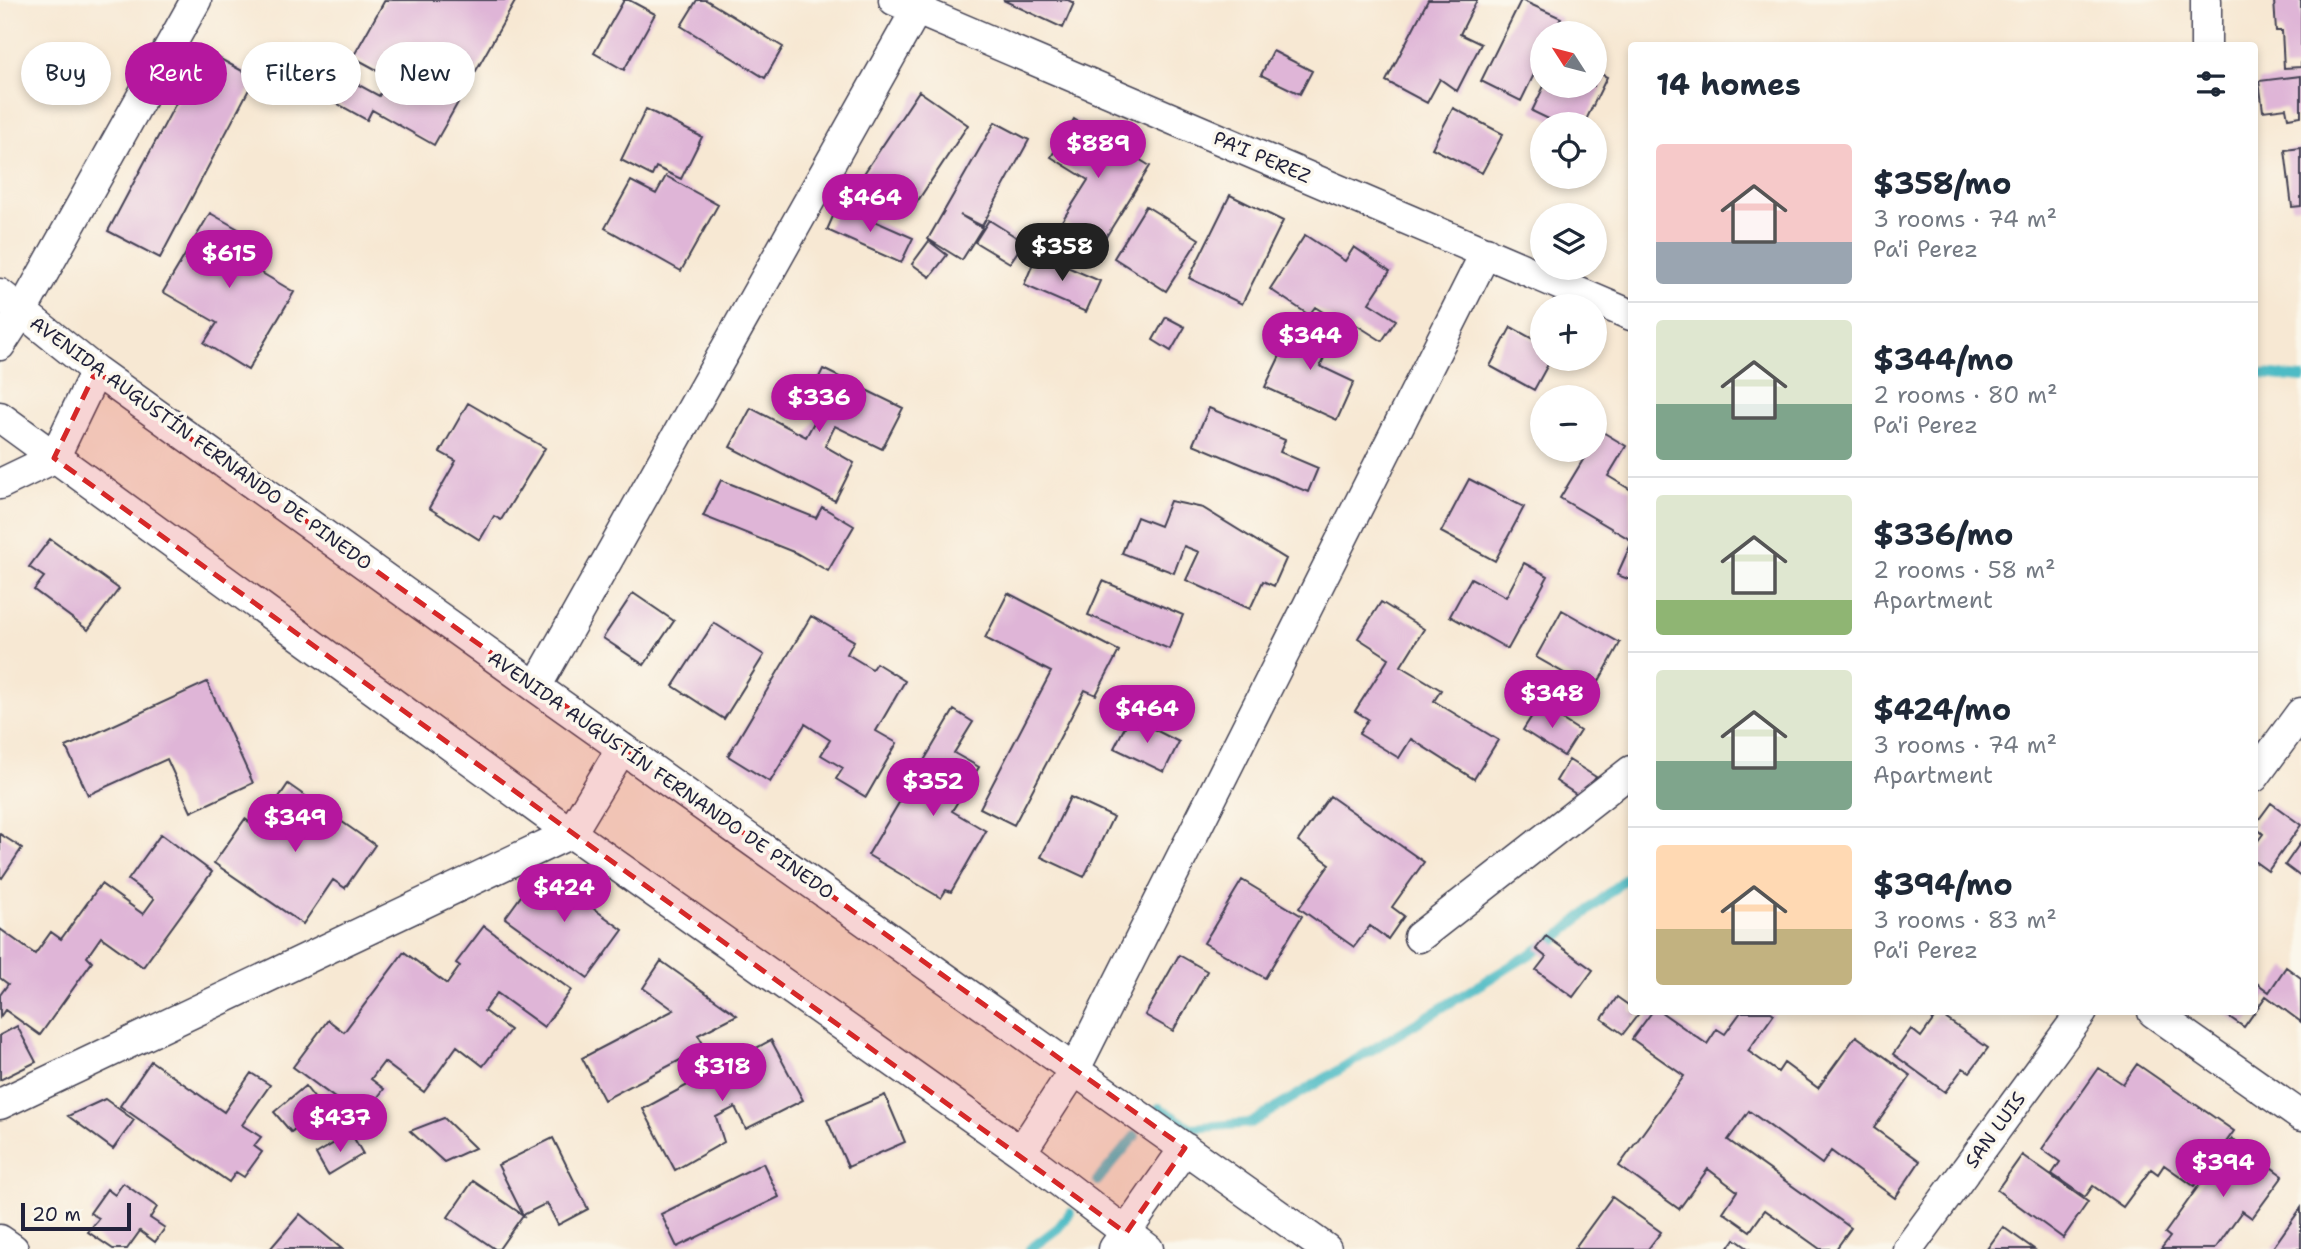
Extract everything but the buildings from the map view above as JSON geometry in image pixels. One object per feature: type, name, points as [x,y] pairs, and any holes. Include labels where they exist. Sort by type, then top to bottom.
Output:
[{"type":"street","points":[[0,345],[11,303],[196,0]]},
{"type":"street","points":[[2206,0],[2206,42]]},
{"type":"street","points":[[536,687],[911,4]]},
{"type":"street","name":"PA'I PEREZ","points":[[911,4],[1628,314]]},
{"type":"street","points":[[1021,1152],[1075,1069],[1486,252]]},
{"type":"street","name":"AVENIDA AUGUSTÍN FERNANDO DE PINEDO","points":[[11,303],[96,371],[1326,1249]]},
{"type":"street","points":[[0,484],[54,458],[96,371]]},
{"type":"street","points":[[0,417],[571,833],[1021,1152],[1129,1244],[1185,1148]]},
{"type":"street","points":[[2258,772],[2301,713]]},
{"type":"street","points":[[0,1104],[571,833],[622,748]]},
{"type":"street","points":[[1419,937],[1628,773]]},
{"type":"street","name":"SAN LUIS","points":[[1908,1249],[2080,1015]]},
{"type":"street","points":[[2157,1015],[2301,1116]]},
{"type":"street","points":[[0,1240],[13,1249]]},
{"type":"highlighted area","points":[[96,371],[1185,1148],[1126,1233],[54,458]]},
{"type":"waterway","points":[[2258,373],[2301,378]]},
{"type":"waterway","points":[[1159,1108],[1191,1128],[1251,1123],[1557,938],[1628,877]]},
{"type":"waterway","points":[[1097,1181],[1135,1136]]},
{"type":"waterway","points":[[1030,1249],[1058,1228],[1070,1213]]}]
